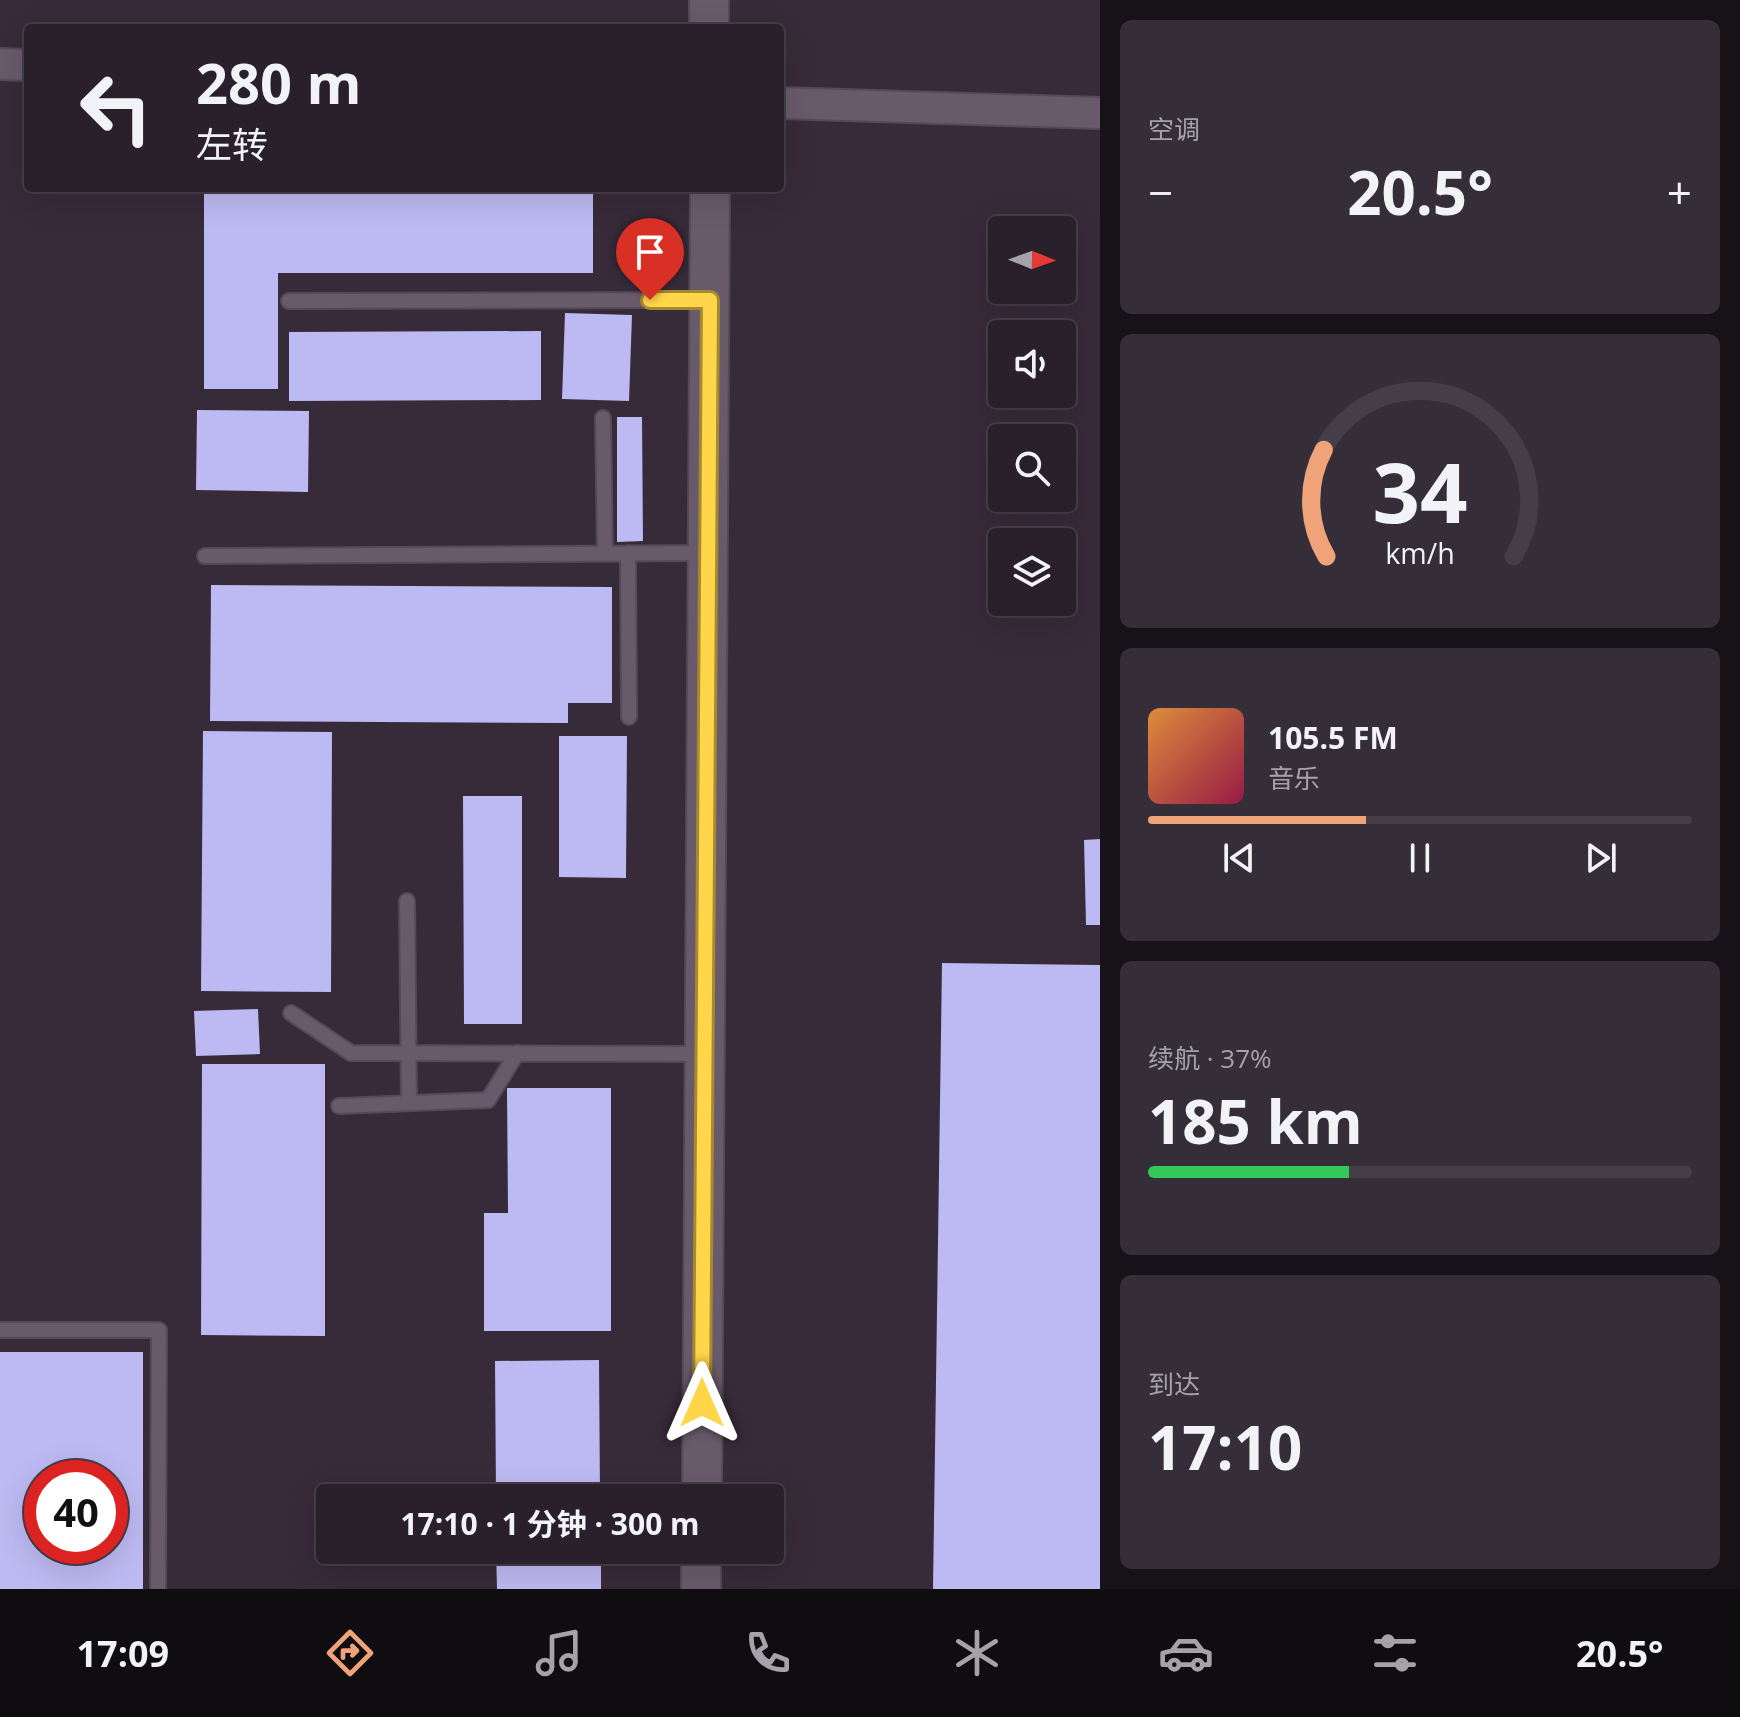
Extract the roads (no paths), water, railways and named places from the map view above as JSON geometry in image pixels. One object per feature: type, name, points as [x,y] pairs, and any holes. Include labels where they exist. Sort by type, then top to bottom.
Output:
[{"type":"street","points":[[709,0],[709,24]]},
{"type":"street","points":[[0,64],[24,65]]},
{"type":"street","points":[[784,103],[1100,113]]},
{"type":"street","points":[[702,1484],[710,192]]},
{"type":"street","points":[[701,1564],[701,1589]]},
{"type":"lane","points":[[289,301],[710,300]]},
{"type":"lane","points":[[603,418],[605,553]]},
{"type":"lane","points":[[628,553],[629,717]]},
{"type":"lane","points":[[205,556],[709,553]]},
{"type":"lane","points":[[407,901],[409,1103]]},
{"type":"lane","points":[[291,1013],[351,1053],[705,1054]]},
{"type":"lane","points":[[339,1106],[488,1100],[517,1053]]},
{"type":"lane","points":[[0,1330],[159,1330],[158,1589]]}]
